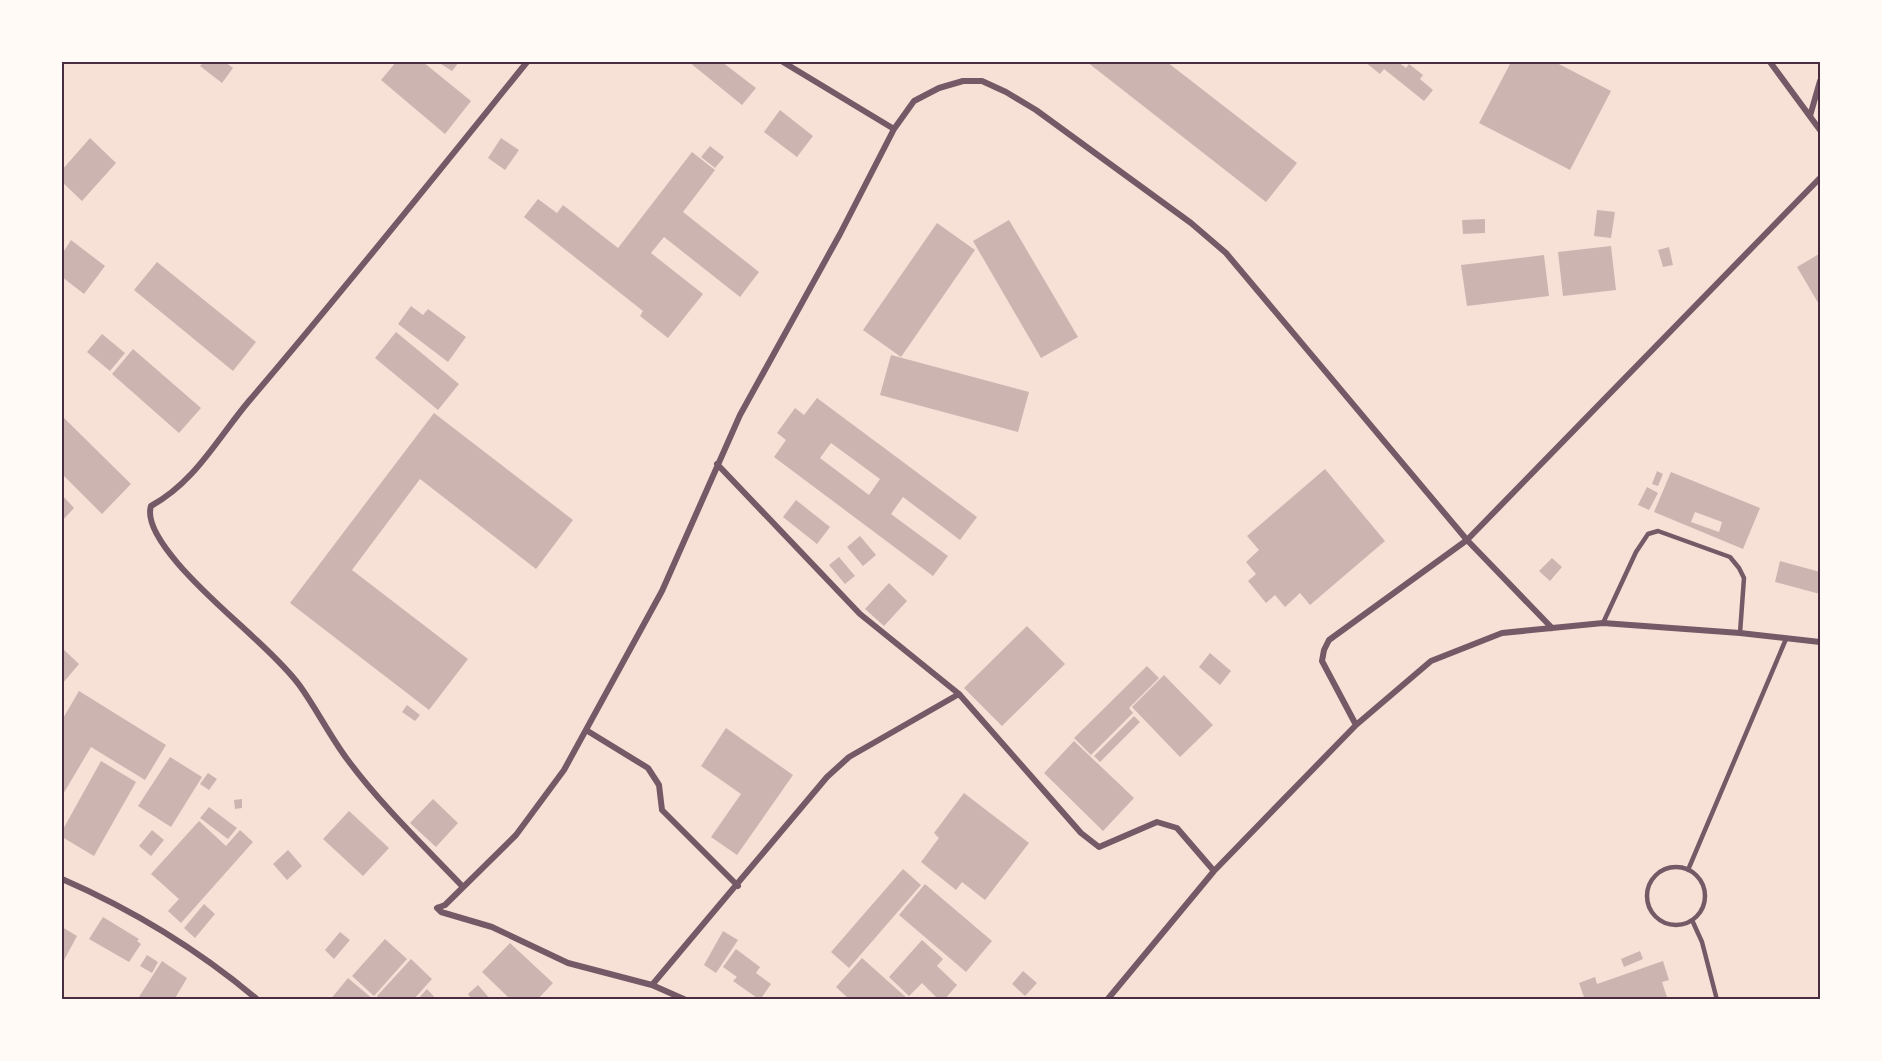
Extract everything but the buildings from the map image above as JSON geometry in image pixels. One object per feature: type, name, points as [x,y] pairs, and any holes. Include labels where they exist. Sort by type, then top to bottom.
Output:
[{"type":"street","points":[[463,887],[347,760],[300,686],[278,660],[203,591],[162,544],[150,526],[148,513],[150,506],[173,494],[192,476],[221,434],[368,259],[527,62]]},
{"type":"street","points":[[783,62],[894,129]]},
{"type":"street","points":[[1770,62],[1821,130]]},
{"type":"street","points":[[686,999],[652,985],[568,963],[492,927],[441,912],[436,908],[445,905],[516,835],[542,804],[586,730],[662,591],[740,415],[856,205],[894,129],[914,101],[939,88],[963,81],[982,81],[1036,110],[1191,223],[1226,253],[1467,540],[1552,628]]},
{"type":"street","points":[[1810,116],[1821,81]]},
{"type":"street","points":[[1356,725],[1323,665],[1322,656],[1326,645],[1335,635],[1467,540],[1821,178]]},
{"type":"street","points":[[717,464],[860,614],[959,694],[1081,833],[1099,847],[1157,822],[1176,828],[1214,871]]},
{"type":"street","points":[[1107,999],[1214,871],[1356,725],[1431,661],[1502,633],[1603,623],[1740,633],[1821,642]]},
{"type":"street","points":[[652,985],[738,886],[827,777],[849,757],[959,694]]},
{"type":"street","points":[[586,730],[648,768],[659,785],[662,810],[738,886]]},
{"type":"street","points":[[62,879],[100,896],[225,972],[258,999]]},
{"type":"lane","points":[[1603,623],[1636,552],[1648,534],[1658,531],[1730,557],[1739,568],[1744,578],[1740,633]]},
{"type":"lane","points":[[1688,870],[1786,639]]},
{"type":"lane","points":[[1668,868],[1688,870],[1696,876],[1705,894],[1699,913],[1692,920],[1683,924],[1664,922],[1655,916],[1647,898],[1652,879],[1659,872],[1668,868]]},
{"type":"lane","points":[[1692,920],[1702,942],[1717,999]]}]
